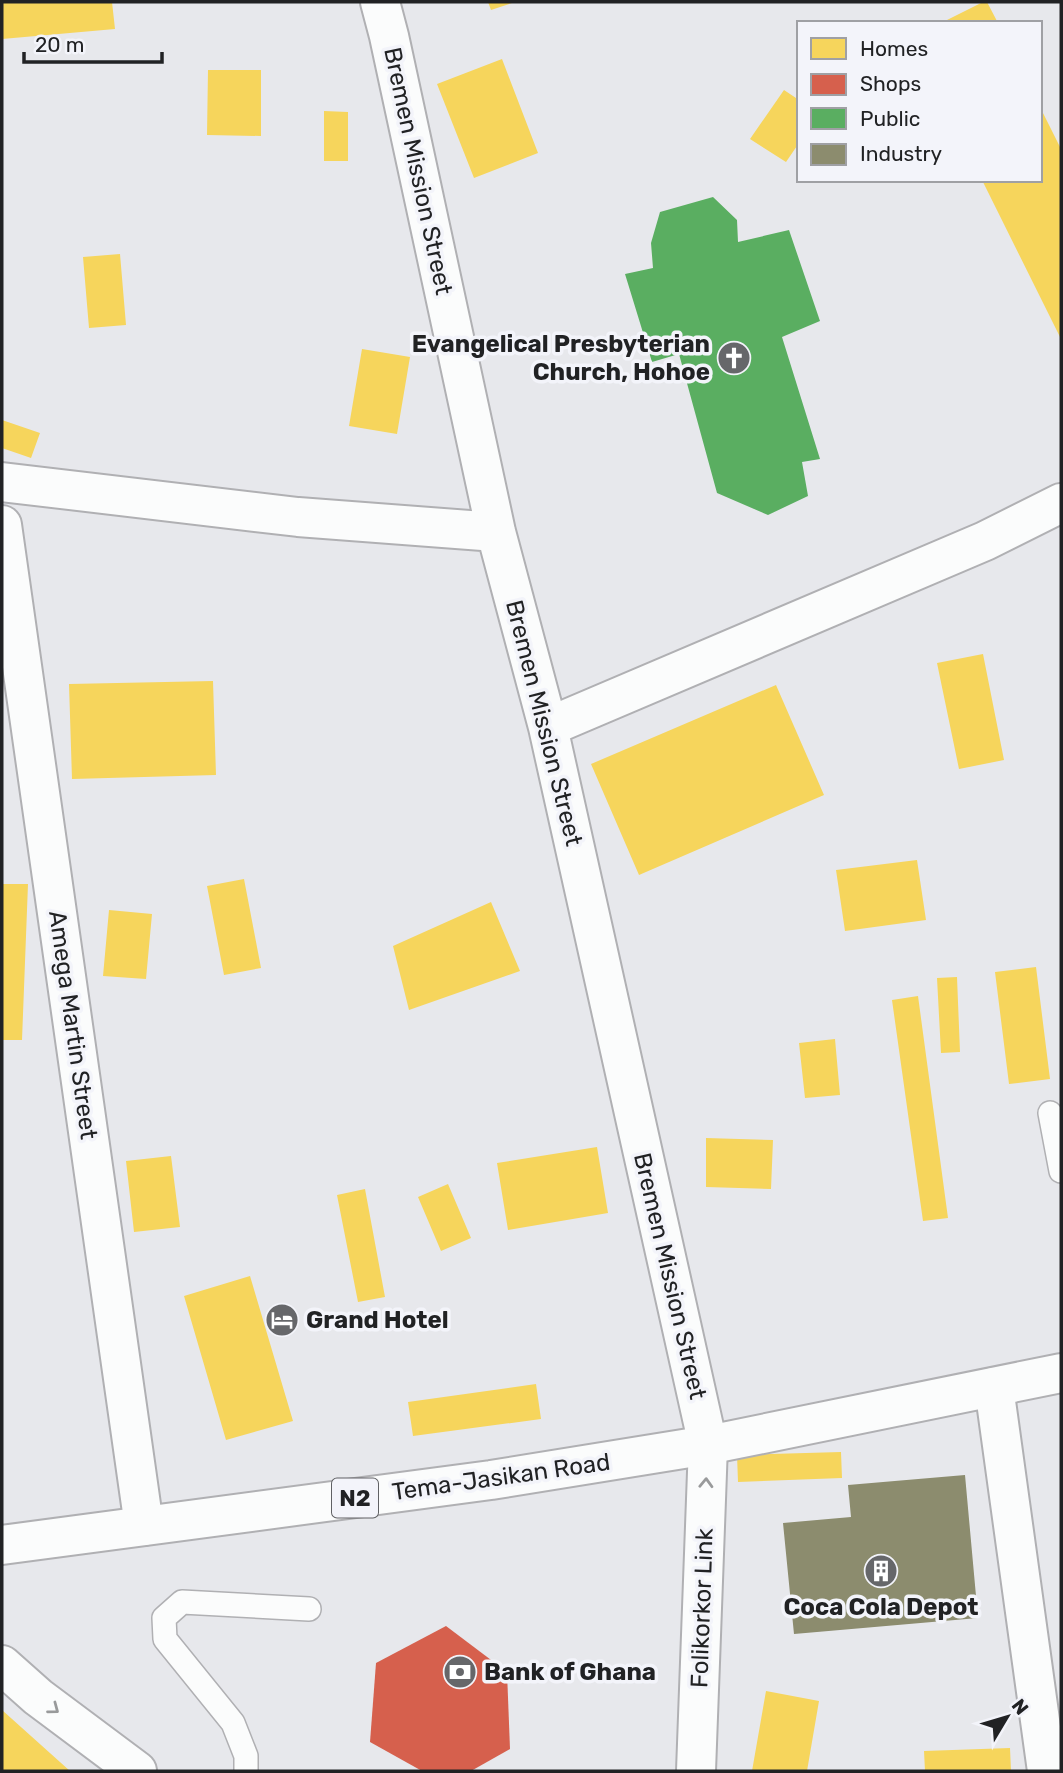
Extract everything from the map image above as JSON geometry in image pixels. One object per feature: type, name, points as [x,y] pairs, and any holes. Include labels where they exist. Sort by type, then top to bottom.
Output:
[{"type":"main road","name":"Bremen Mission Street","points":[[380,2],[496,532],[548,727],[708,1445]]},
{"type":"main road","points":[[2,482],[298,517],[496,532]]},
{"type":"main road","points":[[548,727],[985,541],[1061,503]]},
{"type":"main road","name":"Amega Martin Street","points":[[2,525],[144,1526]]},
{"type":"main road","name":"N2","points":[[708,1445],[1061,1373]]},
{"type":"main road","points":[[994,1387],[1047,1771]]},
{"type":"main road","name":"Tema-Jasikan Road","points":[[2,1545],[491,1480],[708,1445]]},
{"type":"main road","name":"Folikorkor Link","points":[[696,1771],[708,1445]]},
{"type":"main road","points":[[2,1665],[38,1697],[137,1771]]},
{"type":"lane","points":[[1051,1113],[1061,1171]]},
{"type":"lane","points":[[246,1771],[246,1756],[233,1723],[165,1639],[164,1618],[182,1602],[309,1609]]},
{"type":"building: Homes","points":[[2,2],[112,2],[115,29],[2,39]]},
{"type":"building: Homes","points":[[488,2],[515,2],[491,10]]},
{"type":"building: Homes","points":[[987,2],[997,21],[945,21]]},
{"type":"building: Homes","points":[[502,59],[538,153],[474,178],[437,84]]},
{"type":"building: Homes","points":[[208,70],[261,70],[261,136],[207,135]]},
{"type":"building: Homes","points":[[784,90],[797,99],[797,146],[786,162],[750,139]]},
{"type":"building: Homes","points":[[324,111],[348,112],[348,161],[324,161]]},
{"type":"building: Homes","points":[[1042,111],[1061,149],[1061,339],[983,182],[1042,182]]},
{"type":"building: Homes","points":[[120,254],[126,325],[89,328],[83,257]]},
{"type":"building: Homes","points":[[362,349],[410,357],[397,434],[349,426]]},
{"type":"building: Homes","points":[[2,420],[40,433],[31,458],[2,448]]},
{"type":"building: Homes","points":[[983,654],[1004,760],[959,769],[937,663]]},
{"type":"building: Homes","points":[[213,681],[216,775],[72,779],[69,684]]},
{"type":"building: Homes","points":[[776,685],[824,795],[639,875],[591,764]]},
{"type":"building: Homes","points":[[917,860],[926,920],[845,931],[836,870]]},
{"type":"building: Homes","points":[[244,879],[261,968],[224,975],[207,886]]},
{"type":"building: Homes","points":[[2,884],[28,884],[22,1040],[2,1040]]},
{"type":"building: Homes","points":[[491,902],[520,971],[409,1010],[393,946]]},
{"type":"building: Homes","points":[[109,910],[152,914],[146,979],[103,976]]},
{"type":"building: Homes","points":[[1036,967],[1050,1079],[1009,1084],[995,972]]},
{"type":"building: Homes","points":[[957,977],[960,1052],[941,1053],[937,978]]},
{"type":"building: Homes","points":[[918,996],[948,1218],[923,1221],[892,1000]]},
{"type":"building: Homes","points":[[835,1039],[840,1095],[805,1098],[799,1043]]},
{"type":"building: Homes","points":[[706,1138],[773,1140],[771,1189],[706,1187]]},
{"type":"building: Homes","points":[[597,1147],[608,1213],[508,1230],[497,1163]]},
{"type":"building: Homes","points":[[171,1156],[180,1227],[134,1232],[126,1161]]},
{"type":"building: Homes","points":[[448,1184],[471,1238],[441,1251],[418,1197]]},
{"type":"building: Homes","points":[[365,1189],[385,1297],[358,1302],[337,1195]]},
{"type":"building: Homes","points":[[250,1276],[293,1421],[226,1440],[184,1296]]},
{"type":"building: Homes","points":[[536,1384],[541,1419],[413,1436],[408,1402]]},
{"type":"building: Homes","points":[[841,1452],[842,1478],[738,1482],[737,1455]]},
{"type":"building: Homes","points":[[766,1691],[819,1701],[807,1771],[752,1771]]},
{"type":"building: Homes","points":[[2,1710],[70,1771],[2,1771]]},
{"type":"building: Homes","points":[[1010,1748],[1011,1771],[925,1771],[924,1751]]},
{"type":"building: Shops","points":[[446,1626],[507,1672],[510,1749],[471,1771],[422,1771],[370,1742],[376,1663]]},
{"type":"building: Public","name":"Evangelical Presbyterian Church, Hohoe","points":[[713,197],[737,220],[738,242],[789,230],[820,321],[782,337],[820,459],[802,462],[808,496],[768,515],[717,493],[679,354],[652,362],[625,274],[653,268],[651,243],[660,212]]},
{"type":"building: Industry","name":"Coca Cola Depot","points":[[965,1475],[978,1618],[794,1634],[783,1523],[851,1517],[848,1485]]},
{"type":"place","name":"Evangelical Presbyterian Church, Hohoe","points":[[734,358]]},
{"type":"place","name":"Grand Hotel","points":[[282,1320]]},
{"type":"place","name":"Coca Cola Depot","points":[[881,1571]]},
{"type":"place","name":"Bank of Ghana","points":[[460,1672]]}]
